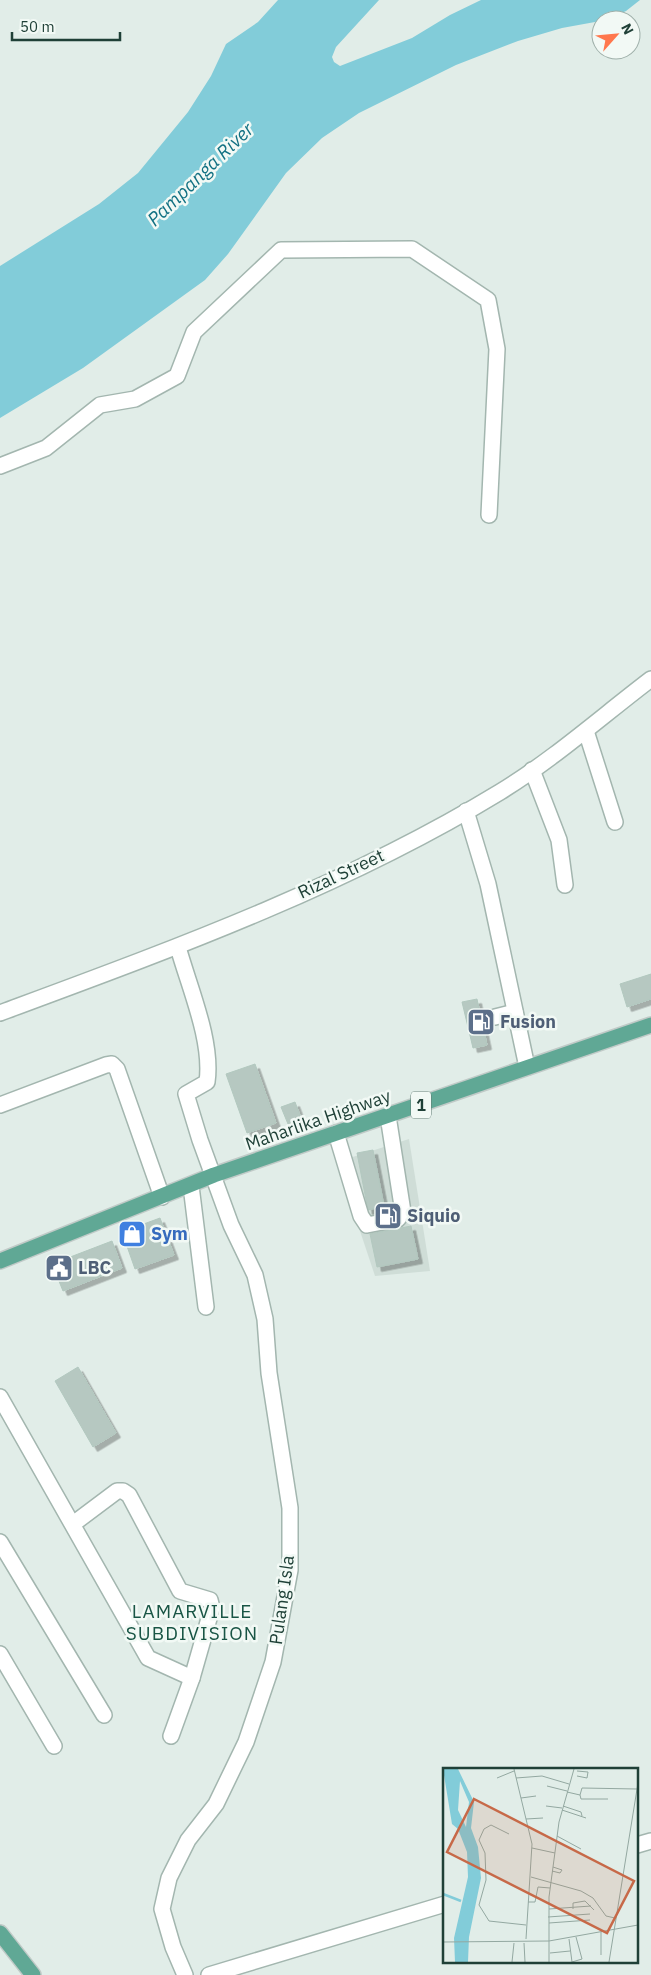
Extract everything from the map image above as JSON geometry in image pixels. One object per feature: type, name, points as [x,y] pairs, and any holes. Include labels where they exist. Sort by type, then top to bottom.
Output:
[{"type":"main road","name":"Maharlika Highway","points":[[0,1261],[67,1233],[191,1186],[214,1175],[651,1025]]},
{"type":"main road","points":[[0,1933],[33,1975]]},
{"type":"street","points":[[0,466],[46,448],[100,405],[135,399],[177,376],[194,332],[281,250],[412,249],[488,300],[497,349],[489,515]]},
{"type":"street","name":"Rizal Street","points":[[0,1013],[178,947],[366,864],[466,811],[532,770],[586,731],[651,679]]},
{"type":"street","points":[[586,731],[615,822]]},
{"type":"street","points":[[532,770],[559,840],[565,885]]},
{"type":"street","points":[[466,811],[488,884],[527,1067]]},
{"type":"street","name":"Pulang Isla","points":[[178,947],[203,1035],[209,1066],[207,1082],[186,1094],[200,1140],[231,1225],[256,1275],[265,1319],[269,1373],[290,1508],[290,1570],[273,1662],[246,1742],[216,1804],[188,1840],[168,1878],[162,1909],[173,1947],[185,1975]]},
{"type":"street","points":[[495,1016],[515,1012]]},
{"type":"street","points":[[0,1105],[106,1064],[112,1064],[117,1069],[162,1197]]},
{"type":"street","points":[[336,1134],[361,1216],[367,1225],[398,1219],[403,1212],[388,1116]]},
{"type":"street","points":[[191,1186],[206,1307]]},
{"type":"street","points":[[0,1397],[148,1658],[192,1678]]},
{"type":"street","points":[[73,1524],[117,1491],[123,1491],[129,1495],[180,1591],[210,1600],[212,1608],[192,1678],[171,1736]]},
{"type":"street","points":[[0,1542],[104,1715]]},
{"type":"street","points":[[0,1654],[54,1746]]},
{"type":"street","points":[[638,1845],[651,1841]]},
{"type":"street","points":[[209,1975],[443,1905]]},
{"type":"shaded area","name":"Siquio","points":[[409,1139],[430,1271],[375,1276],[337,1162]]},
{"type":"water","name":"Pampanga River","points":[[278,0],[379,0],[336,47],[332,57],[334,62],[340,66],[412,38],[450,15],[481,0],[640,0],[627,10],[591,10],[591,23],[562,28],[518,41],[456,65],[359,113],[322,138],[286,173],[228,254],[205,280],[83,368],[0,418],[0,266],[99,204],[138,173],[188,112],[211,76],[226,44],[258,22]]},
{"type":"building","points":[[651,974],[651,999],[627,1007],[620,984]]},
{"type":"building","points":[[477,999],[487,1045],[473,1048],[462,1002]]},
{"type":"building","points":[[255,1064],[276,1123],[247,1133],[226,1074]]},
{"type":"building","points":[[295,1102],[301,1118],[288,1124],[281,1107]]},
{"type":"building","points":[[373,1150],[384,1206],[368,1210],[357,1153]]},
{"type":"building","points":[[160,1218],[174,1255],[135,1269],[122,1232]]},
{"type":"building","points":[[411,1226],[418,1259],[377,1267],[370,1234]]},
{"type":"building","points":[[112,1241],[122,1268],[63,1291],[52,1264]]},
{"type":"building","points":[[78,1367],[116,1433],[93,1447],[55,1381]]},
{"type":"place","name":"Fusion","points":[[481,1022]]},
{"type":"place","name":"Siquio","points":[[388,1216]]},
{"type":"place","name":"Sym","points":[[132,1234]]},
{"type":"place","name":"LBC","points":[[59,1268]]},
{"type":"district","name":"LAMARVILLE SUBDIVISION","points":[[192,1622]]}]
